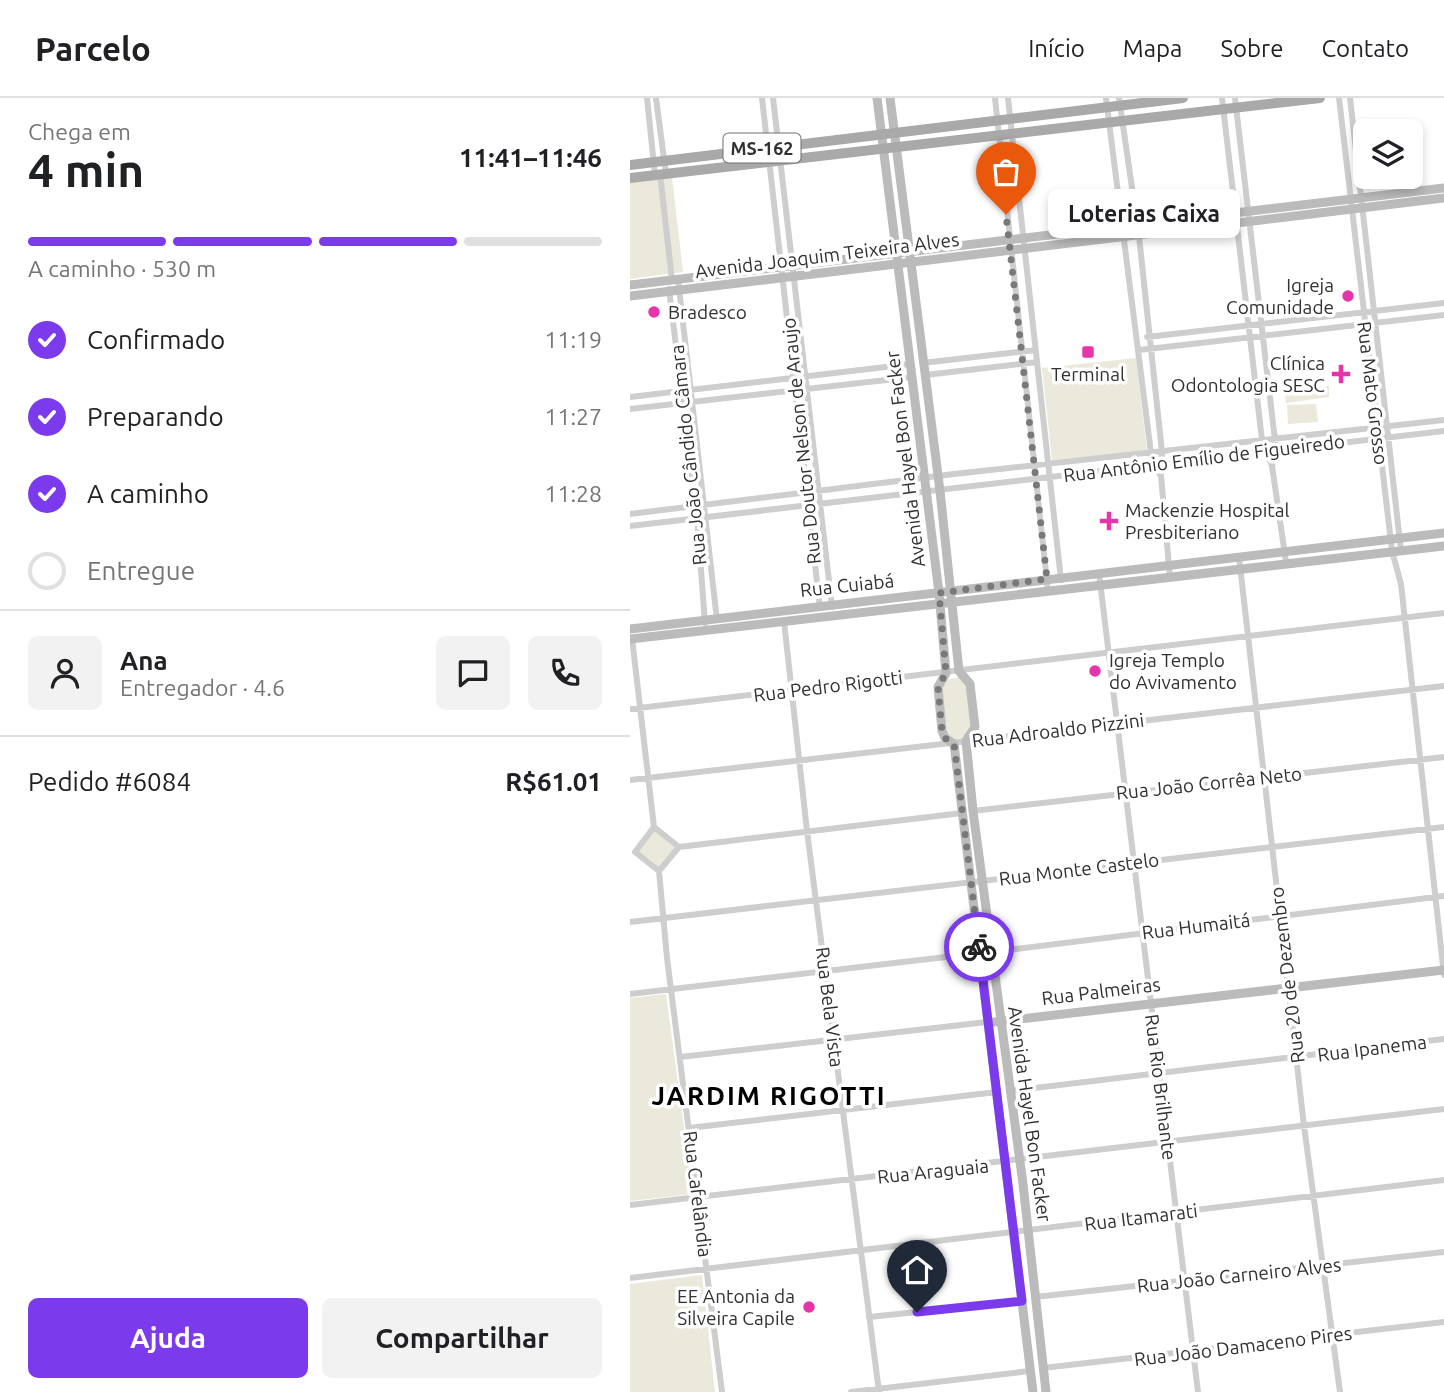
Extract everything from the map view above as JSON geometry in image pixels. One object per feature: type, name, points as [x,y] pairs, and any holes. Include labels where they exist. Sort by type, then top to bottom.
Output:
[{"type":"main road","name":"Avenida Hayel Bon Facker","points":[[877,98],[939,593],[946,673],[938,687],[942,731],[945,738],[954,744],[1033,1392]]},
{"type":"main road","name":"Avenida Hayel Bon Facker","points":[[890,98],[940,491],[959,671],[970,684],[975,727],[966,741],[1046,1392]]},
{"type":"main road","name":"MS-162","points":[[630,166],[882,133],[998,121],[1106,102],[1183,98]]},
{"type":"main road","name":"MS-162","points":[[782,159],[1122,122],[1224,109],[1236,103],[1320,98]]},
{"type":"main road","points":[[771,161],[782,159]]},
{"type":"main road","name":"MS-162","points":[[630,178],[771,161]]},
{"type":"main road","name":"Avenida Joaquim Teixeira Alves","points":[[630,285],[1444,188]]},
{"type":"main road","name":"Avenida Joaquim Teixeira Alves","points":[[630,296],[1444,198]]},
{"type":"main road","name":"Rua Cuiabá","points":[[631,634],[716,618],[1444,533]]},
{"type":"main road","name":"Rua Cuiabá","points":[[631,634],[718,629],[940,605],[1286,562],[1444,546]]},
{"type":"main road","points":[[1019,583],[1020,595]]},
{"type":"main road","name":"Rua Palmeiras","points":[[987,1022],[1444,970]]},
{"type":"street","points":[[647,98],[653,163],[660,174]]},
{"type":"street","points":[[656,98],[664,161],[660,174],[674,290],[693,402],[718,629]]},
{"type":"street","name":"Rua Doutor Nelson de Araujo","points":[[762,98],[821,617]]},
{"type":"street","name":"Rua Doutor Nelson de Araujo","points":[[773,98],[833,615]]},
{"type":"street","points":[[995,98],[1008,240],[1048,591]]},
{"type":"street","points":[[1008,98],[1021,238],[1062,589]]},
{"type":"street","points":[[1223,98],[1262,440],[1272,466],[1286,562]]},
{"type":"street","name":"Rua Mato Grosso","points":[[1339,98],[1350,210],[1379,438],[1396,538]]},
{"type":"street","name":"Rua Mato Grosso","points":[[1350,98],[1390,436],[1397,561],[1419,760],[1427,829],[1440,896],[1444,975]]},
{"type":"street","points":[[1119,101],[1139,236],[1164,463],[1161,475],[1170,576]]},
{"type":"street","points":[[1106,102],[1126,238],[1151,453],[1153,464],[1161,475]]},
{"type":"street","points":[[1236,103],[1276,449],[1272,466]]},
{"type":"street","name":"Rua João Cândido Câmara","points":[[674,290],[681,391],[706,630]]},
{"type":"street","points":[[1138,338],[1444,303]]},
{"type":"street","points":[[1139,350],[1444,314]]},
{"type":"street","points":[[1291,320],[1292,332]]},
{"type":"street","points":[[922,363],[1035,350]]},
{"type":"street","points":[[924,375],[1037,362]]},
{"type":"street","points":[[630,397],[911,364]]},
{"type":"street","points":[[630,410],[913,377]]},
{"type":"street","name":"Rua Antônio Emílio de Figueiredo","points":[[630,514],[1049,463],[1444,420]]},
{"type":"street","name":"Rua Antônio Emílio de Figueiredo","points":[[630,526],[1444,431]]},
{"type":"street","name":"Rua 20 de Dezembro","points":[[1239,557],[1304,1126],[1340,1392]]},
{"type":"street","name":"Rua Rio Brilhante","points":[[1099,573],[1198,1392]]},
{"type":"street","name":"Rua Pedro Rigotti","points":[[630,709],[1444,613]]},
{"type":"street","name":"Rua Bela Vista","points":[[784,621],[807,831],[879,1390]]},
{"type":"street","points":[[631,634],[654,827],[679,847]]},
{"type":"street","name":"Rua Adroaldo Pizzini","points":[[630,780],[1444,685]]},
{"type":"street","name":"Rua João Corrêa Neto","points":[[974,811],[1444,757]]},
{"type":"street","points":[[654,827],[632,852],[659,871],[679,847],[962,813]]},
{"type":"street","name":"Rua Monte Castelo","points":[[630,922],[1444,827]]},
{"type":"street","name":"Rua Cafelândia","points":[[659,871],[662,919],[722,1392]]},
{"type":"street","name":"Rua Humaitá","points":[[990,952],[1440,896]]},
{"type":"street","points":[[630,993],[980,953]]},
{"type":"street","name":"Rua Palmeiras","points":[[680,1057],[987,1022]]},
{"type":"street","name":"Rua Ipanema","points":[[1009,1091],[1444,1040]]},
{"type":"street","points":[[689,1128],[997,1092]]},
{"type":"street","name":"Rua Araguaia","points":[[630,1205],[1006,1163],[1444,1109]]},
{"type":"street","name":"Rua Itamarati","points":[[630,1278],[1014,1234],[1444,1180]]},
{"type":"street","name":"Rua João Carneiro Alves","points":[[1035,1297],[1444,1252]]},
{"type":"street","points":[[869,1317],[1022,1301]]},
{"type":"street","name":"Rua João Damaceno Pires","points":[[1043,1368],[1444,1322]]},
{"type":"street","points":[[851,1392],[1030,1371]]},
{"type":"shaded area","points":[[672,177],[683,272],[630,279],[630,182]]},
{"type":"shaded area","points":[[1136,358],[1147,451],[1052,460],[1042,368]]},
{"type":"shaded area","points":[[1329,386],[1329,397],[1286,403],[1285,390]]},
{"type":"shaded area","points":[[1316,404],[1318,422],[1288,424],[1287,405]]},
{"type":"shaded area","points":[[960,677],[965,680],[973,728],[965,739],[953,740],[945,733],[940,690],[946,680]]},
{"type":"shaded area","points":[[654,830],[676,847],[659,869],[637,852]]},
{"type":"shaded area","points":[[666,994],[693,1194],[630,1201],[630,998]]},
{"type":"shaded area","points":[[702,1275],[715,1392],[630,1392],[630,1284]]},
{"type":"way so far","points":[[979,947],[969,883],[954,744],[945,738],[942,731],[938,687],[946,673],[939,593],[1047,579],[1006,214]]},
{"type":"place","name":"Loterias Caixa","points":[[1006,214]]},
{"type":"place","name":"Igreja Comunidade","points":[[1348,296]]},
{"type":"place","name":"Bradesco","points":[[654,312]]},
{"type":"place","name":"Terminal","points":[[1088,352]]},
{"type":"place","name":"Clínica Odontologia SESC","points":[[1341,374]]},
{"type":"place","name":"Mackenzie Hospital Presbiteriano","points":[[1109,521]]},
{"type":"place","name":"Igreja Templo do Avivamento","points":[[1095,671]]},
{"type":"place","name":"EE Antonia da Silveira Capile","points":[[809,1307]]},
{"type":"district","name":"JARDIM RIGOTTI","points":[[769,1095]]},
{"type":"route","points":[[917,1312],[1022,1301],[979,947]]}]
